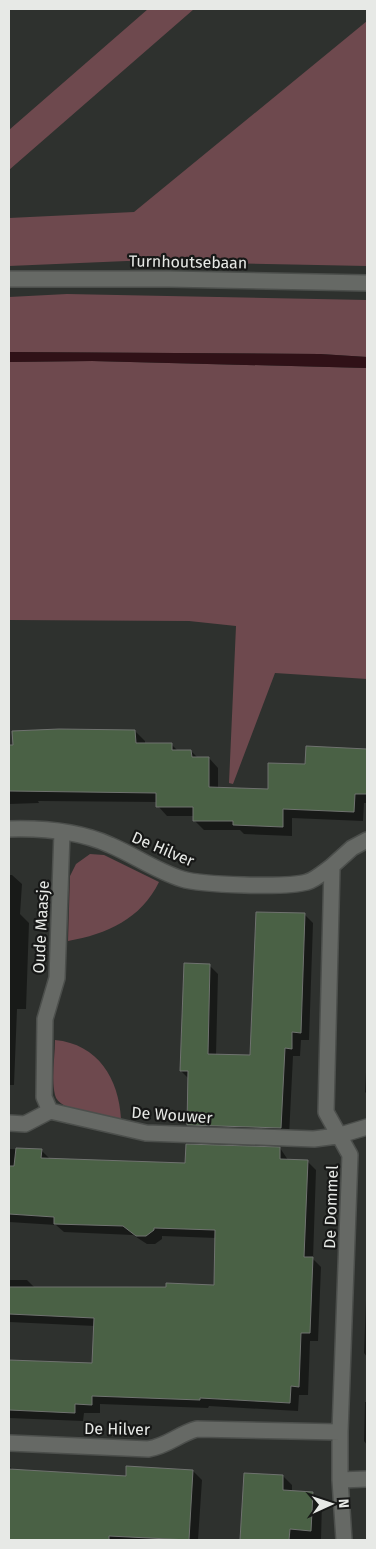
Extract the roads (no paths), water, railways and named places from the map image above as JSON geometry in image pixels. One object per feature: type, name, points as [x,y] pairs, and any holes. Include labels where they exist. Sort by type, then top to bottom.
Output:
[{"type":"street","name":"Turnhoutsebaan","points":[[9,280],[169,279],[367,283]]},
{"type":"street","name":"De Hilver","points":[[9,829],[62,832],[108,844],[168,874],[197,881],[287,885],[308,882],[332,866]]},
{"type":"street","name":"Oude Maasje","points":[[50,1111],[44,1097],[45,1019],[57,978],[62,832]]},
{"type":"street","points":[[332,866],[352,848],[367,840]]},
{"type":"street","name":"De Dommel","points":[[332,866],[326,1112],[337,1136],[350,1155],[340,1432],[340,1480],[344,1540]]},
{"type":"street","points":[[9,1123],[25,1124],[50,1111]]},
{"type":"street","name":"De Wouwer","points":[[50,1111],[146,1133],[314,1139],[337,1136],[367,1127]]},
{"type":"street","name":"De Hilver","points":[[9,1442],[148,1449],[163,1447],[189,1431],[197,1429],[340,1432]]},
{"type":"street","points":[[340,1480],[367,1479]]}]
